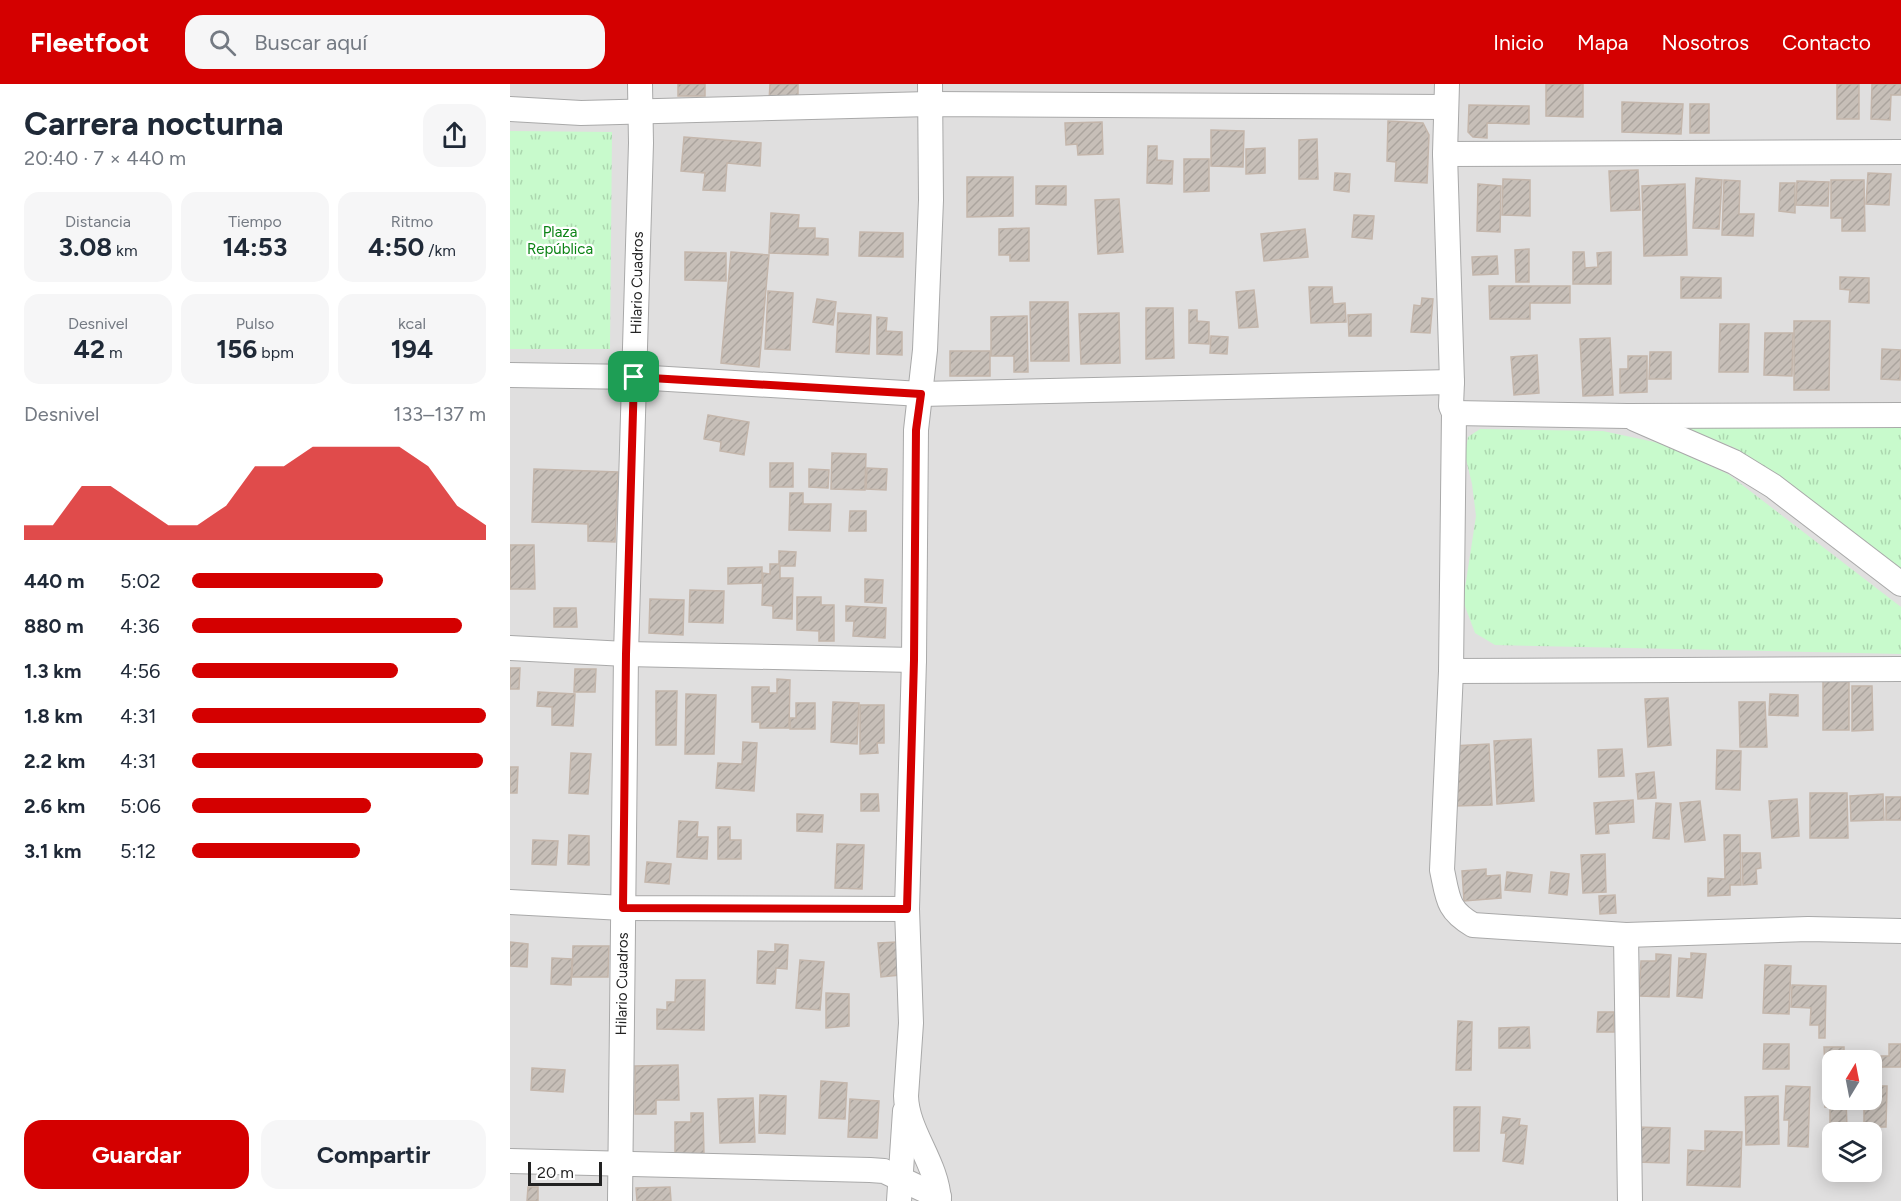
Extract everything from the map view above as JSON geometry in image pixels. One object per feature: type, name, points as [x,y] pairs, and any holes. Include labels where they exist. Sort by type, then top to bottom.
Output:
[{"type":"street","name":"Hilario Cuadros","points":[[620,1201],[626,654],[640,84]]},
{"type":"street","points":[[899,1190],[911,1023],[907,909],[914,660],[916,430],[921,394],[931,200],[930,94]]},
{"type":"street","points":[[510,109],[581,113],[640,111],[930,94],[1446,96],[1445,154],[1451,406],[1454,413],[1451,671],[1442,870],[1448,901],[1460,918],[1473,925],[1626,935],[1808,929],[1901,931]]},
{"type":"street","points":[[1445,154],[1901,152]]},
{"type":"street","points":[[510,375],[634,377],[921,394],[1452,382]]},
{"type":"street","points":[[1454,413],[1627,416],[1901,415]]},
{"type":"street","points":[[1627,416],[1734,462],[1773,486],[1901,584]]},
{"type":"street","points":[[510,648],[626,654],[914,660]]},
{"type":"street","points":[[1451,671],[1901,669]]},
{"type":"street","points":[[510,902],[623,908],[907,909]]},
{"type":"street","points":[[1626,935],[1630,1201]]},
{"type":"street","points":[[510,1161],[884,1171],[899,1190],[939,1199],[935,1174],[912,1124],[906,1096]]},
{"type":"shaded area","points":[[510,84],[1901,84],[1901,1201],[510,1201]]},
{"type":"green space","name":"Plaza República","points":[[510,131],[612,132],[610,349],[510,349]]},
{"type":"green space","points":[[1677,424],[1901,426],[1901,570],[1772,472],[1735,448]]},
{"type":"green space","points":[[1480,429],[1603,431],[1659,443],[1728,474],[1901,607],[1901,654],[1495,645],[1475,633],[1463,601],[1476,516],[1465,455],[1468,437]]},
{"type":"building","points":[[678,84],[705,84],[705,96],[678,96]]},
{"type":"building","points":[[770,84],[798,84],[798,101],[769,101]]},
{"type":"building","points":[[1546,84],[1583,84],[1583,117],[1546,116]]},
{"type":"building","points":[[1837,84],[1859,84],[1859,119],[1837,119]]},
{"type":"building","points":[[1872,84],[1901,84],[1901,95],[1891,95],[1890,120],[1871,119]]},
{"type":"building","points":[[1622,102],[1683,104],[1681,134],[1622,132]]},
{"type":"building","points":[[1690,104],[1709,104],[1709,133],[1690,133]]},
{"type":"building","points":[[1469,105],[1529,106],[1529,124],[1487,123],[1487,138],[1473,137],[1468,132]]},
{"type":"building","points":[[1388,121],[1423,123],[1429,135],[1427,183],[1395,181],[1396,162],[1387,161]]},
{"type":"building","points":[[1102,122],[1103,154],[1078,155],[1077,144],[1066,145],[1065,123]]},
{"type":"building","points":[[1211,130],[1244,131],[1243,167],[1211,166]]},
{"type":"building","points":[[684,137],[761,143],[760,166],[727,163],[725,191],[703,190],[705,173],[681,171]]},
{"type":"building","points":[[1317,139],[1318,179],[1299,179],[1299,140]]},
{"type":"building","points":[[1148,146],[1157,146],[1157,160],[1173,161],[1172,184],[1147,183]]},
{"type":"building","points":[[1265,148],[1265,173],[1246,174],[1246,149]]},
{"type":"building","points":[[1184,159],[1209,159],[1209,191],[1184,192]]},
{"type":"building","points":[[1638,170],[1640,210],[1611,211],[1609,171]]},
{"type":"building","points":[[1335,173],[1350,174],[1349,192],[1334,190]]},
{"type":"building","points":[[1868,173],[1891,174],[1889,205],[1866,204]]},
{"type":"building","points":[[967,177],[1013,177],[1013,216],[967,217]]},
{"type":"building","points":[[1696,178],[1722,180],[1719,229],[1693,228]]},
{"type":"building","points":[[1503,179],[1530,180],[1530,216],[1502,215]]},
{"type":"building","points":[[1724,180],[1740,181],[1739,214],[1754,214],[1753,236],[1722,235]]},
{"type":"building","points":[[1831,180],[1864,180],[1865,231],[1842,231],[1842,218],[1831,218]]},
{"type":"building","points":[[1797,181],[1829,182],[1828,206],[1796,205]]},
{"type":"building","points":[[1780,183],[1795,183],[1795,213],[1779,211]]},
{"type":"building","points":[[1478,184],[1501,186],[1500,232],[1477,231]]},
{"type":"building","points":[[1685,184],[1687,255],[1644,256],[1642,186]]},
{"type":"building","points":[[1036,186],[1066,186],[1066,205],[1036,204]]},
{"type":"building","points":[[1119,199],[1123,252],[1098,254],[1095,200]]},
{"type":"building","points":[[771,213],[799,215],[798,228],[815,228],[815,238],[828,239],[828,255],[769,253]]},
{"type":"building","points":[[1354,215],[1374,216],[1372,239],[1352,237]]},
{"type":"building","points":[[1029,228],[1029,261],[1010,261],[1010,255],[999,255],[999,229]]},
{"type":"building","points":[[1305,229],[1308,257],[1264,261],[1261,234]]},
{"type":"building","points":[[860,232],[903,233],[903,257],[859,256]]},
{"type":"building","points":[[1529,249],[1529,282],[1516,282],[1515,250]]},
{"type":"building","points":[[685,252],[726,253],[726,281],[685,280]]},
{"type":"building","points":[[731,252],[769,255],[759,367],[721,363]]},
{"type":"building","points":[[1573,252],[1584,252],[1585,268],[1598,267],[1597,253],[1611,252],[1611,284],[1573,284]]},
{"type":"building","points":[[1497,256],[1498,274],[1473,275],[1472,257]]},
{"type":"building","points":[[1681,277],[1721,278],[1721,298],[1681,298]]},
{"type":"building","points":[[1840,277],[1869,278],[1869,303],[1849,302],[1850,290],[1840,289]]},
{"type":"building","points":[[1489,286],[1570,286],[1570,303],[1530,303],[1530,319],[1490,319]]},
{"type":"building","points":[[1309,287],[1332,287],[1333,304],[1345,303],[1346,322],[1311,323]]},
{"type":"building","points":[[1254,290],[1258,327],[1239,328],[1236,292]]},
{"type":"building","points":[[768,291],[793,293],[790,350],[765,349]]},
{"type":"building","points":[[1422,298],[1433,299],[1430,333],[1411,332],[1414,305],[1421,306]]},
{"type":"building","points":[[817,299],[836,302],[833,325],[813,322]]},
{"type":"building","points":[[1030,302],[1068,302],[1069,361],[1031,361]]},
{"type":"building","points":[[1146,308],[1173,308],[1174,358],[1146,359]]},
{"type":"building","points":[[1189,310],[1197,310],[1197,321],[1209,322],[1209,344],[1189,343]]},
{"type":"building","points":[[838,313],[871,315],[869,354],[836,352]]},
{"type":"building","points":[[1119,313],[1120,363],[1081,364],[1079,314]]},
{"type":"building","points":[[1371,314],[1371,336],[1349,336],[1348,315]]},
{"type":"building","points":[[1027,316],[1028,372],[1014,372],[1014,356],[991,356],[991,317]]},
{"type":"building","points":[[877,317],[887,318],[886,331],[902,332],[902,355],[877,354]]},
{"type":"building","points":[[1794,321],[1830,321],[1829,390],[1794,390]]},
{"type":"building","points":[[1720,324],[1749,324],[1748,372],[1719,372]]},
{"type":"building","points":[[1765,333],[1793,333],[1792,376],[1764,375]]},
{"type":"building","points":[[1211,336],[1228,337],[1227,354],[1210,353]]},
{"type":"building","points":[[1610,338],[1613,395],[1583,396],[1580,339]]},
{"type":"building","points":[[1882,349],[1901,350],[1900,380],[1881,379]]},
{"type":"building","points":[[950,351],[990,351],[990,376],[950,376]]},
{"type":"building","points":[[1650,352],[1671,352],[1671,379],[1649,379]]},
{"type":"building","points":[[1537,355],[1539,393],[1514,395],[1511,357]]},
{"type":"building","points":[[1628,356],[1647,356],[1647,392],[1620,393],[1620,369],[1628,369]]},
{"type":"building","points":[[708,415],[749,422],[744,455],[720,451],[721,442],[704,439]]},
{"type":"building","points":[[832,453],[866,454],[865,490],[831,489]]},
{"type":"building","points":[[770,463],[793,463],[793,487],[770,487]]},
{"type":"building","points":[[867,468],[887,469],[886,490],[866,489]]},
{"type":"building","points":[[534,469],[618,472],[615,542],[588,541],[588,524],[532,522]]},
{"type":"building","points":[[809,469],[829,470],[828,488],[809,487]]},
{"type":"building","points":[[790,493],[803,493],[803,504],[831,504],[830,531],[789,530]]},
{"type":"building","points":[[850,511],[866,511],[866,531],[849,531]]},
{"type":"building","points":[[510,545],[534,545],[535,589],[510,589]]},
{"type":"building","points":[[779,551],[796,552],[795,566],[780,566],[780,578],[793,578],[792,619],[773,618],[773,606],[762,605],[763,573],[770,574],[770,564],[779,564]]},
{"type":"building","points":[[762,567],[762,583],[728,584],[728,568]]},
{"type":"building","points":[[865,579],[883,580],[882,603],[865,602]]},
{"type":"building","points":[[690,590],[724,591],[723,623],[689,622]]},
{"type":"building","points":[[797,597],[821,597],[821,605],[834,605],[834,641],[819,641],[819,631],[797,630]]},
{"type":"building","points":[[650,599],[684,600],[683,635],[649,633]]},
{"type":"building","points":[[846,606],[886,608],[885,638],[853,636],[854,621],[846,621]]},
{"type":"building","points":[[554,608],[576,608],[577,627],[554,627]]},
{"type":"building","points":[[510,668],[520,668],[519,689],[510,689]]},
{"type":"building","points":[[575,669],[596,669],[595,692],[574,692]]},
{"type":"building","points":[[777,679],[790,680],[789,728],[760,728],[760,722],[752,722],[752,687],[769,687],[769,693],[777,693]]},
{"type":"building","points":[[1823,681],[1849,682],[1849,730],[1823,730]]},
{"type":"building","points":[[1852,686],[1872,686],[1873,730],[1852,731]]},
{"type":"building","points":[[656,691],[677,691],[676,745],[656,745]]},
{"type":"building","points":[[538,692],[575,694],[573,726],[552,725],[552,707],[537,706]]},
{"type":"building","points":[[686,694],[716,695],[714,754],[685,754]]},
{"type":"building","points":[[1770,694],[1798,695],[1798,716],[1769,715]]},
{"type":"building","points":[[1668,698],[1671,745],[1648,747],[1645,699]]},
{"type":"building","points":[[833,702],[859,703],[857,744],[831,742]]},
{"type":"building","points":[[1739,702],[1765,702],[1767,747],[1740,747]]},
{"type":"building","points":[[796,703],[815,703],[815,729],[790,729],[790,718],[796,718]]},
{"type":"building","points":[[860,705],[884,705],[884,743],[877,743],[878,753],[860,754]]},
{"type":"building","points":[[1531,739],[1534,801],[1497,804],[1494,741]]},
{"type":"building","points":[[743,742],[757,743],[754,791],[716,788],[718,763],[742,764]]},
{"type":"building","points":[[1489,744],[1492,805],[1454,806],[1452,746]]},
{"type":"building","points":[[1622,749],[1624,776],[1599,777],[1598,750]]},
{"type":"building","points":[[1717,750],[1741,751],[1740,790],[1716,789]]},
{"type":"building","points":[[571,753],[591,754],[588,794],[569,793]]},
{"type":"building","points":[[510,767],[518,767],[517,793],[510,793]]},
{"type":"building","points":[[1654,772],[1656,798],[1638,799],[1636,774]]},
{"type":"building","points":[[1810,793],[1847,793],[1848,838],[1810,838]]},
{"type":"building","points":[[861,794],[878,794],[879,811],[861,811]]},
{"type":"building","points":[[1883,794],[1884,820],[1851,821],[1850,796]]},
{"type":"building","points":[[1886,797],[1901,797],[1901,820],[1886,820]]},
{"type":"building","points":[[1797,799],[1799,836],[1772,838],[1769,801]]},
{"type":"building","points":[[1633,800],[1634,822],[1608,824],[1609,833],[1596,834],[1594,803]]},
{"type":"building","points":[[1700,801],[1705,840],[1685,842],[1680,803]]},
{"type":"building","points":[[1656,803],[1671,804],[1669,839],[1653,838]]},
{"type":"building","points":[[797,814],[823,815],[822,832],[797,831]]},
{"type":"building","points":[[679,821],[698,822],[697,837],[708,837],[707,859],[677,857]]},
{"type":"building","points":[[718,827],[730,827],[730,840],[741,840],[741,859],[718,859]]},
{"type":"building","points":[[569,835],[589,836],[589,865],[568,864]]},
{"type":"building","points":[[1724,835],[1740,835],[1741,885],[1730,885],[1730,895],[1708,896],[1708,878],[1725,879]]},
{"type":"building","points":[[533,840],[558,841],[556,865],[532,864]]},
{"type":"building","points":[[837,844],[864,845],[862,889],[835,888]]},
{"type":"building","points":[[1742,853],[1760,853],[1761,868],[1756,869],[1757,884],[1743,885]]},
{"type":"building","points":[[1605,854],[1606,892],[1583,893],[1581,855]]},
{"type":"building","points":[[647,862],[671,864],[669,884],[645,882]]},
{"type":"building","points":[[1486,869],[1486,876],[1500,875],[1501,898],[1464,901],[1462,871]]},
{"type":"building","points":[[1507,872],[1532,875],[1530,892],[1505,890]]},
{"type":"building","points":[[1551,872],[1569,874],[1567,895],[1549,893]]},
{"type":"building","points":[[1615,895],[1616,913],[1600,914],[1599,896]]},
{"type":"building","points":[[510,942],[528,944],[527,967],[510,966]]},
{"type":"building","points":[[897,942],[900,975],[881,977],[878,943]]},
{"type":"building","points":[[775,944],[788,945],[787,969],[776,968],[775,984],[757,983],[758,951],[775,952]]},
{"type":"building","points":[[573,946],[609,946],[608,977],[572,977]]},
{"type":"building","points":[[1691,953],[1706,954],[1702,998],[1677,996],[1679,958],[1691,959]]},
{"type":"building","points":[[1656,954],[1671,955],[1669,997],[1639,996],[1641,961],[1656,961]]},
{"type":"building","points":[[552,958],[572,959],[571,985],[551,984]]},
{"type":"building","points":[[800,960],[824,962],[820,1010],[796,1008]]},
{"type":"building","points":[[1765,965],[1791,966],[1789,1014],[1763,1013]]},
{"type":"building","points":[[676,980],[705,980],[704,1030],[657,1029],[657,1009],[667,1010],[667,1002],[675,1002]]},
{"type":"building","points":[[1792,985],[1826,986],[1825,1038],[1819,1038],[1819,1025],[1810,1025],[1811,1008],[1791,1007]]},
{"type":"building","points":[[826,993],[849,994],[849,1026],[826,1028]]},
{"type":"building","points":[[1598,1012],[1614,1012],[1614,1032],[1597,1032]]},
{"type":"building","points":[[1458,1021],[1472,1022],[1471,1070],[1456,1070]]},
{"type":"building","points":[[1529,1027],[1530,1048],[1499,1048],[1499,1028]]},
{"type":"building","points":[[1764,1044],[1789,1044],[1789,1069],[1763,1069]]},
{"type":"building","points":[[1889,1044],[1901,1044],[1901,1067],[1882,1067],[1882,1056],[1889,1056]]},
{"type":"building","points":[[1824,1047],[1844,1047],[1844,1050],[1824,1050]]},
{"type":"building","points":[[678,1065],[679,1100],[656,1100],[656,1114],[635,1114],[635,1066]]},
{"type":"building","points":[[532,1068],[565,1070],[563,1092],[531,1090]]},
{"type":"building","points":[[821,1081],[847,1083],[845,1119],[819,1118]]},
{"type":"building","points":[[1786,1086],[1810,1087],[1808,1147],[1788,1146],[1789,1120],[1784,1120]]},
{"type":"building","points":[[1882,1086],[1887,1086],[1886,1127],[1882,1127],[1882,1122],[1864,1122],[1864,1110],[1882,1110]]},
{"type":"building","points":[[760,1095],[786,1096],[785,1134],[759,1133]]},
{"type":"building","points":[[1778,1096],[1779,1144],[1746,1145],[1745,1097]]},
{"type":"building","points":[[753,1098],[755,1142],[720,1143],[718,1099]]},
{"type":"building","points":[[850,1099],[879,1101],[877,1138],[848,1137]]},
{"type":"building","points":[[1454,1107],[1480,1107],[1479,1151],[1454,1151]]},
{"type":"building","points":[[1830,1110],[1846,1110],[1847,1122],[1830,1122]]},
{"type":"building","points":[[691,1113],[703,1113],[704,1155],[675,1155],[675,1122],[691,1122]]},
{"type":"building","points":[[1503,1117],[1520,1119],[1519,1125],[1527,1126],[1523,1164],[1503,1161],[1506,1133],[1501,1133]]},
{"type":"building","points":[[1636,1127],[1670,1128],[1669,1163],[1635,1162]]},
{"type":"building","points":[[1705,1131],[1742,1132],[1740,1187],[1687,1185],[1688,1150],[1705,1151]]},
{"type":"building","points":[[528,1187],[538,1187],[538,1201],[527,1201]]},
{"type":"building","points":[[670,1187],[671,1201],[637,1201],[636,1188]]},
{"type":"route","points":[[634,377],[921,394],[916,430],[914,660],[907,909],[623,908],[626,654],[634,377]]}]
